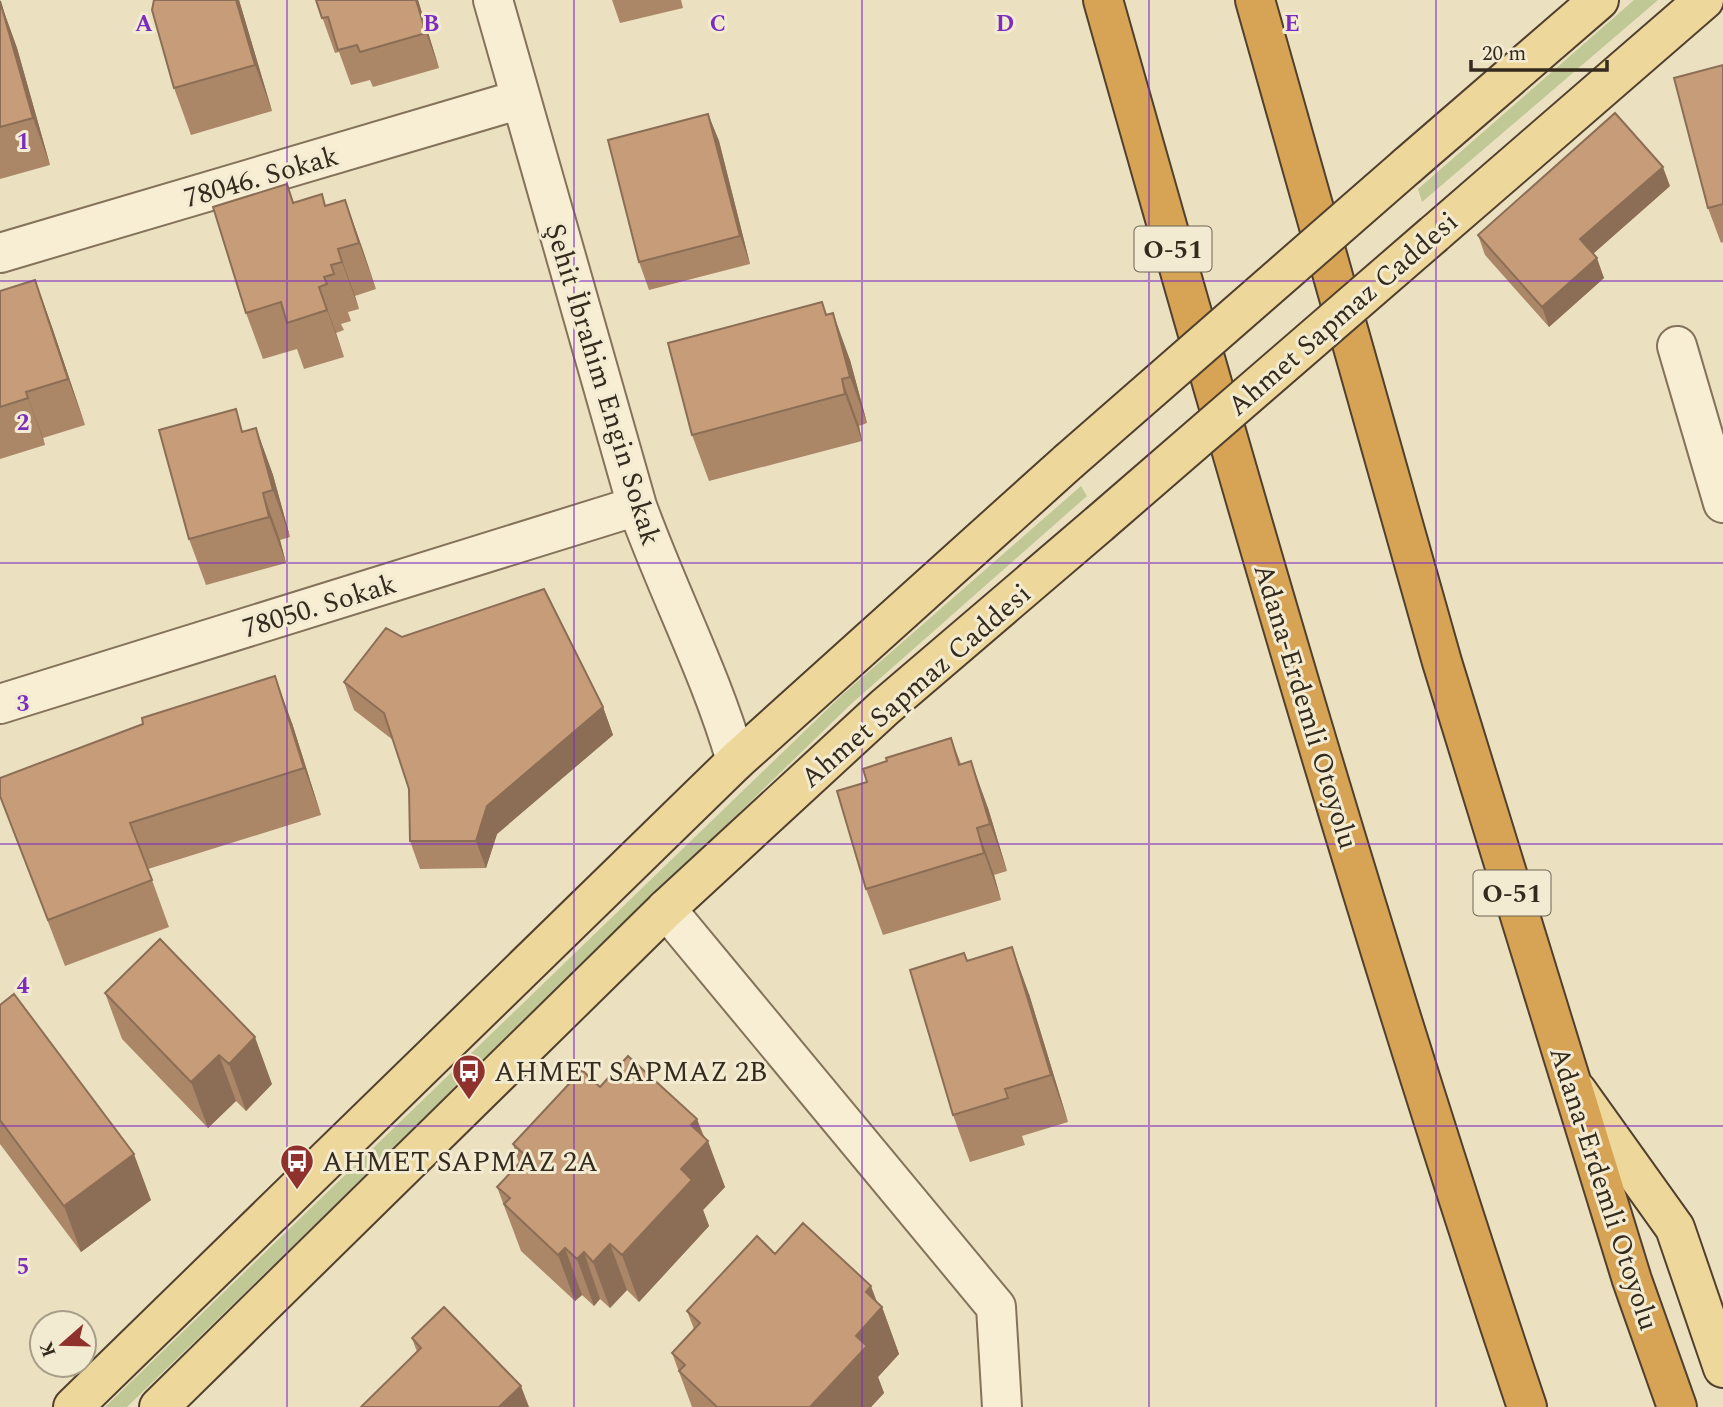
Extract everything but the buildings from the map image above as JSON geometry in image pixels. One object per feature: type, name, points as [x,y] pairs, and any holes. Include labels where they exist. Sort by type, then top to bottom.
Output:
[{"type":"highway","name":"Adana-Erdemli Otoyolu","points":[[1103,0],[1243,497],[1453,1187],[1527,1407]]},
{"type":"highway","name":"Adana-Erdemli Otoyolu","points":[[1255,0],[1442,662],[1632,1280],[1677,1407]]},
{"type":"main road","name":"Ahmet Sapmaz Caddesi","points":[[159,1407],[666,909],[886,707],[1704,0]]},
{"type":"main road","points":[[73,1407],[736,761],[1068,461],[1407,166],[1579,8]]},
{"type":"main road","points":[[1570,1081],[1675,1228],[1723,1368]]},
{"type":"street","name":"Şehit İbrahim Engin Sokak","points":[[493,0],[637,506],[665,582],[724,719],[736,761]]},
{"type":"street","name":"78046. Sokak","points":[[0,253],[521,99]]},
{"type":"street","points":[[1677,346],[1723,503]]},
{"type":"street","name":"78050. Sokak","points":[[0,704],[637,506]]},
{"type":"street","points":[[666,909],[996,1307],[1002,1407]]},
{"type":"green space","points":[[1634,0],[1658,0],[1422,202],[1418,189]]},
{"type":"green space","points":[[1081,486],[1087,496],[850,705],[127,1407],[105,1407],[842,695]]},
{"type":"place","name":"AHMET SAPMAZ 2B","points":[[469,1101]]},
{"type":"place","name":"AHMET SAPMAZ 2A","points":[[297,1191]]}]
